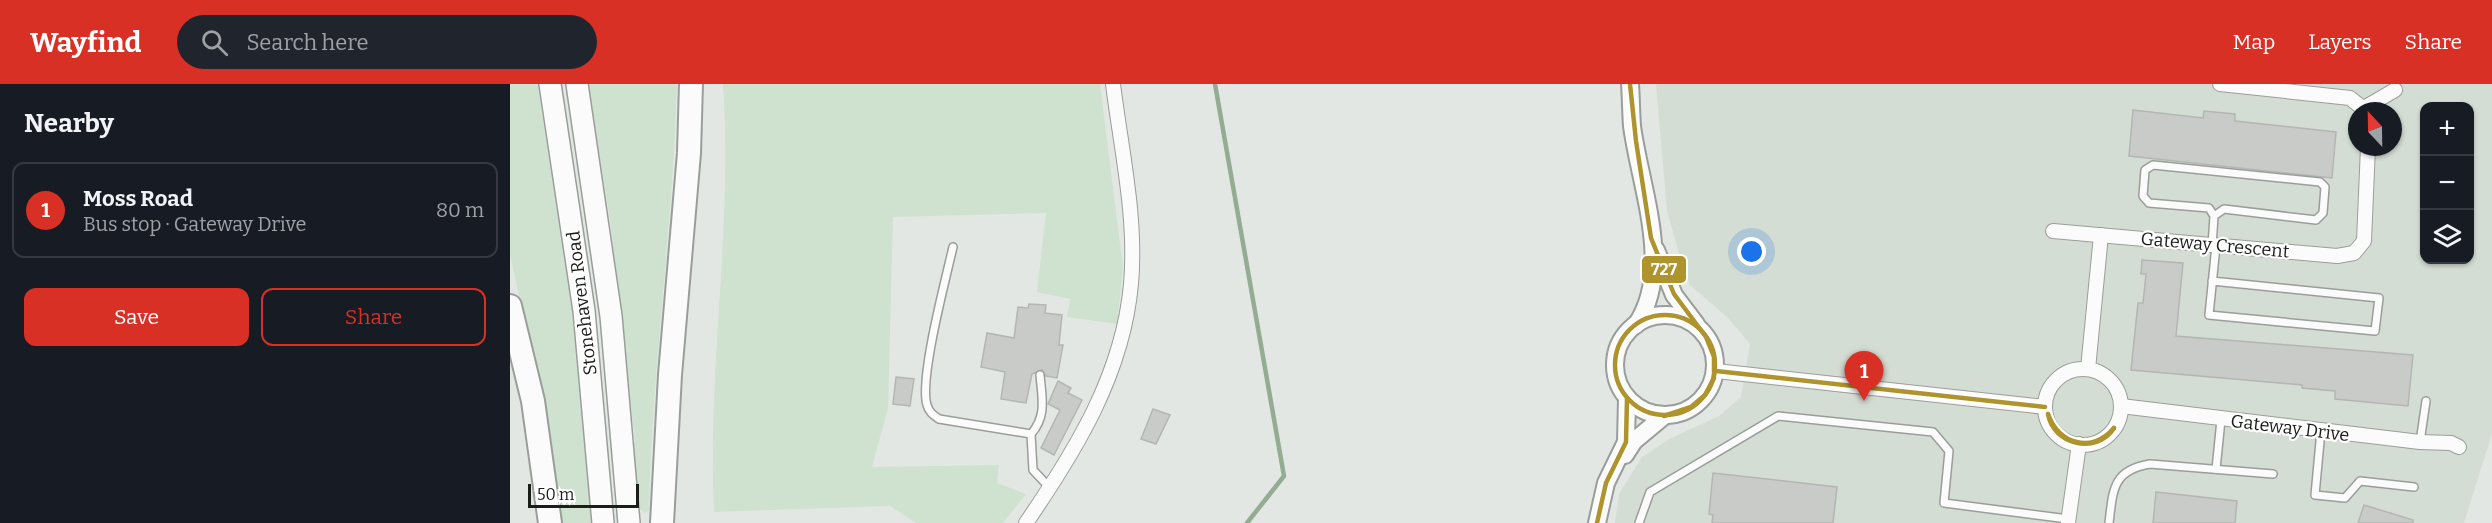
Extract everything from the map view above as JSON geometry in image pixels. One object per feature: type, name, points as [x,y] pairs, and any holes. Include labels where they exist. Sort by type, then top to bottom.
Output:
[{"type":"highway","points":[[662,522],[670,375],[688,164],[690,84]]},
{"type":"highway","points":[[510,306],[532,401],[550,523]]},
{"type":"main road","name":"Stonehaven Road","points":[[550,84],[584,311],[603,523]]},
{"type":"main road","name":"Stonehaven Road","points":[[577,84],[611,316],[629,523]]},
{"type":"street","points":[[1026,523],[1073,454],[1095,412],[1117,353],[1127,307],[1132,246],[1113,84]]},
{"type":"street","points":[[1630,84],[1632,124],[1652,241],[1652,290],[1646,310],[1625,335],[1615,360],[1620,387],[1627,398],[1644,410],[1664,416],[1679,414],[1692,408],[1704,398],[1712,385],[1716,370],[1715,355],[1709,340],[1674,295],[1652,241]]},
{"type":"street","points":[[2220,84],[2350,98],[2355,102]]},
{"type":"street","points":[[2377,102],[2395,90]]},
{"type":"street","name":"Gateway Crescent","points":[[2053,231],[2337,256],[2354,253],[2364,240],[2368,156]]},
{"type":"street","points":[[2088,369],[2101,235]]},
{"type":"street","points":[[1635,325],[1661,315],[1675,316],[1699,328]]},
{"type":"street","points":[[2088,369],[2098,372],[2115,386],[2121,406],[2119,419],[2108,435],[2092,444],[2079,444],[2059,436],[2052,428],[2045,407],[2047,395],[2063,375],[2075,370],[2088,369]]},
{"type":"street","points":[[1716,370],[2045,407]]},
{"type":"street","points":[[1597,523],[1606,483],[1626,442],[1627,398]]},
{"type":"street","name":"Gateway Drive","points":[[2121,406],[2221,420],[2420,442],[2451,443],[2459,447]]},
{"type":"street","points":[[1606,483],[1634,441],[1664,416]]},
{"type":"street","points":[[2068,521],[2079,444]]},
{"type":"lane","points":[[2212,281],[2379,298],[2375,331],[2209,315],[2214,216],[2209,208],[2149,203],[2143,196],[2145,170],[2153,165],[2320,182],[2325,187],[2323,213],[2316,220],[2224,209],[2214,216]]},
{"type":"lane","points":[[953,247],[926,377],[926,403],[931,413],[939,419],[1030,434]]},
{"type":"lane","points":[[1040,375],[1043,413],[1039,424],[1030,434],[1034,470],[1050,488]]},
{"type":"lane","points":[[2420,442],[2426,401]]},
{"type":"lane","points":[[1639,523],[1650,492],[1778,416],[1933,432],[1949,451],[1944,503],[2068,521]]},
{"type":"lane","points":[[2216,469],[2221,420]]},
{"type":"lane","points":[[2321,431],[2315,495],[2345,498],[2360,481],[2414,487]]},
{"type":"lane","points":[[2109,523],[2116,482],[2138,466],[2150,464],[2273,474]]},
{"type":"shaded area","points":[[1656,84],[2492,84],[2492,434],[2464,523],[1615,523],[1619,494],[1642,457],[1669,439],[1719,416],[1741,397],[1750,344],[1727,317],[1690,285],[1667,211]]},
{"type":"green space","points":[[510,84],[538,84],[572,313],[591,523],[561,523],[540,389],[510,255]]},
{"type":"green space","points":[[588,84],[677,84],[675,138],[654,404],[649,510],[645,513],[637,507],[632,445],[635,442],[610,220]]},
{"type":"green space","points":[[723,84],[1100,84],[1123,268],[1117,324],[1067,317],[1070,299],[1037,292],[1046,213],[893,217],[888,408],[872,467],[999,465],[997,483],[1026,494],[1003,523],[916,523],[890,506],[714,512],[714,405],[725,191]]},
{"type":"building","points":[[2133,110],[2203,118],[2204,111],[2235,114],[2235,121],[2336,132],[2332,178],[2129,156]]},
{"type":"building","points":[[2142,260],[2183,263],[2176,336],[2413,355],[2408,406],[2335,399],[2335,391],[2302,388],[2302,385],[2131,370],[2138,303],[2143,303],[2146,274],[2141,274]]},
{"type":"building","points":[[1029,304],[1046,305],[1045,313],[1062,315],[1059,345],[1063,345],[1057,378],[1046,376],[1042,370],[1032,374],[1026,403],[1001,399],[1005,372],[981,367],[987,333],[1014,338],[1018,307],[1028,308]]},
{"type":"building","points":[[896,377],[914,379],[910,406],[893,404]]},
{"type":"building","points":[[1058,381],[1071,388],[1068,393],[1082,400],[1054,455],[1041,448],[1060,410],[1048,404]]},
{"type":"building","points":[[1153,409],[1170,415],[1156,444],[1141,439]]},
{"type":"building","points":[[1713,473],[1837,487],[1833,523],[1712,523],[1713,515],[1709,514]]},
{"type":"building","points":[[2156,492],[2237,501],[2235,523],[2153,523]]},
{"type":"building","points":[[2364,505],[2413,520],[2413,523],[2358,523]]},
{"type":"waterway","points":[[1215,84],[1284,476],[1247,523]]},
{"type":"transit line","name":"727","points":[[1630,84],[1651,238],[1674,294],[1706,337],[1714,357],[1714,378],[1705,395],[1691,407],[1664,416]]},
{"type":"transit line","name":"727","points":[[1665,315],[1684,319],[1700,330],[1711,346],[1715,365],[1711,384],[1700,400],[1684,411],[1665,415],[1646,411],[1630,400],[1619,384],[1615,365],[1619,346],[1630,330],[1646,319],[1665,315]]},
{"type":"transit line","name":"727","points":[[1716,371],[2045,407]]},
{"type":"transit line","name":"727","points":[[1597,523],[1606,483],[1626,442],[1627,398]]},
{"type":"transit line","name":"727","points":[[2048,414],[2059,432],[2076,442],[2096,441],[2114,428]]},
{"type":"transit line","name":"727","points":[[2048,414],[2058,433],[2076,443],[2097,442],[2114,428]]},
{"type":"place","name":"Moss Road","points":[[1864,401]]}]
